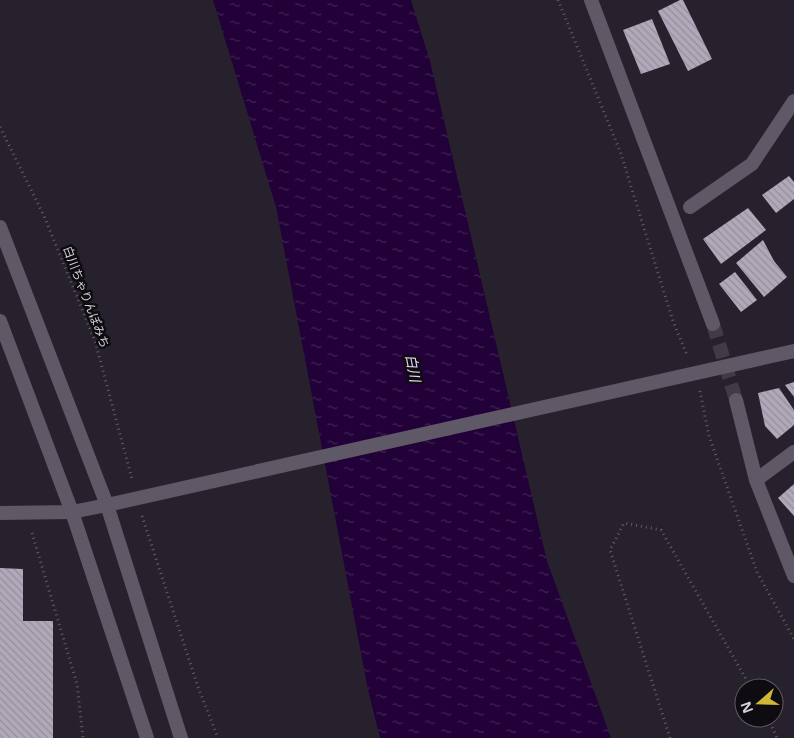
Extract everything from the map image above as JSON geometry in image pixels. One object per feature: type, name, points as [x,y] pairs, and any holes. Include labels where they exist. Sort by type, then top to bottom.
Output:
[{"type":"street","points":[[592,0],[713,324]]},
{"type":"street","points":[[690,207],[752,164],[794,102]]},
{"type":"street","points":[[0,227],[107,505],[181,738]]},
{"type":"street","points":[[0,321],[72,512],[148,738]]},
{"type":"street","points":[[0,513],[72,512],[107,505],[794,352]]},
{"type":"street","points":[[736,400],[756,480],[794,576]]},
{"type":"street","points":[[756,480],[794,452]]},
{"type":"path","points":[[558,0],[620,151],[673,322],[695,373],[702,396],[709,436],[757,572],[794,639]]},
{"type":"path","name":"白川ちゃりんぽみち","points":[[0,127],[44,216],[95,341],[132,482]]},
{"type":"path","points":[[26,513],[52,593],[77,684],[83,738]]},
{"type":"path","points":[[142,516],[198,687],[218,738]]},
{"type":"path","points":[[670,738],[610,550],[624,523],[660,530],[745,678]]},
{"type":"water","name":"白川","points":[[213,0],[411,0],[430,61],[547,561],[611,738],[380,738],[368,690],[276,207]]},
{"type":"building","points":[[683,0],[712,59],[688,71],[658,11]]},
{"type":"building","points":[[652,19],[670,64],[641,74],[623,30]]},
{"type":"building","points":[[789,176],[794,182],[794,199],[776,213],[762,195]]},
{"type":"building","points":[[748,208],[766,230],[721,264],[703,239]]},
{"type":"building","points":[[763,240],[774,261],[787,277],[764,297],[736,263]]},
{"type":"building","points":[[735,272],[757,300],[741,312],[719,284]]},
{"type":"building","points":[[794,382],[794,397],[785,385]]},
{"type":"building","points":[[779,388],[794,410],[794,425],[777,439],[765,426],[758,393]]},
{"type":"building","points":[[794,484],[794,516],[778,498]]},
{"type":"building","points":[[0,568],[23,569],[23,621],[53,621],[53,738],[0,738]]},
{"type":"tunnel","points":[[713,324],[736,400]]}]
